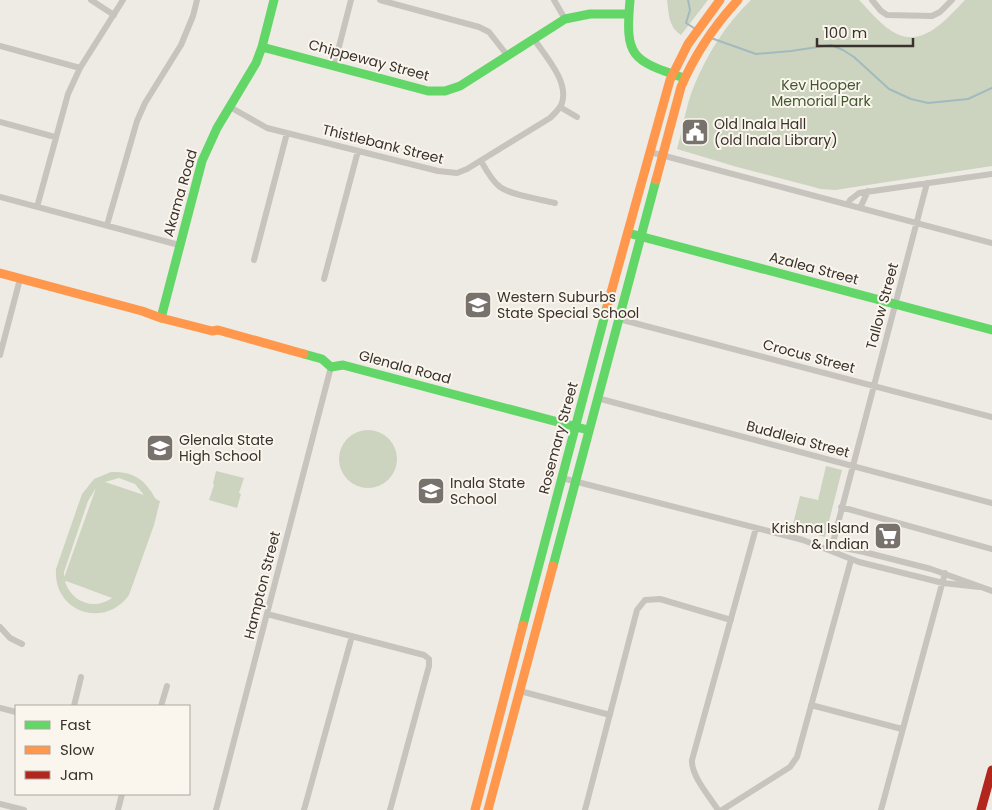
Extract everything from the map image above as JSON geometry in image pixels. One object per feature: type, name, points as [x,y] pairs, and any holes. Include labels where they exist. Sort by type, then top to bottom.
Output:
[{"type":"street","points":[[91,0],[114,15]]},
{"type":"street","points":[[36,207],[64,104],[80,68],[123,0]]},
{"type":"street","points":[[107,225],[131,136],[137,121],[146,102],[181,45],[197,0]]},
{"type":"street","name":"Akama Road","points":[[162,316],[202,161],[209,143],[249,76],[262,47],[274,0]]},
{"type":"street","points":[[334,66],[351,0]]},
{"type":"street","points":[[380,0],[478,27],[489,32],[507,55]]},
{"type":"street","points":[[554,0],[565,19]]},
{"type":"street","points":[[630,0],[628,36],[630,47],[635,57],[684,78]]},
{"type":"street","name":"Rosemary Street","points":[[475,810],[575,426],[671,73],[686,45],[720,0]]},
{"type":"street","name":"Rosemary Street","points":[[488,810],[677,100],[684,78],[695,55],[738,0]]},
{"type":"street","points":[[872,0],[881,11],[888,15],[932,16],[940,12],[952,0]]},
{"type":"street","name":"Chippeway Street","points":[[262,47],[428,91],[445,91],[460,86],[534,39],[554,24],[565,19],[590,14],[629,14]]},
{"type":"street","points":[[534,39],[561,82],[563,92],[560,107],[577,117]]},
{"type":"street","points":[[0,46],[80,68]]},
{"type":"street","name":"Thistlebank Street","points":[[230,107],[262,126],[447,173],[457,173],[468,169],[550,118],[560,107]]},
{"type":"street","points":[[0,122],[55,137]]},
{"type":"street","points":[[254,260],[287,133]]},
{"type":"street","points":[[324,279],[358,151]]},
{"type":"street","points":[[650,152],[992,243]]},
{"type":"street","points":[[481,161],[493,180],[501,187],[509,191],[555,203]]},
{"type":"street","points":[[848,204],[860,192],[992,174]]},
{"type":"street","name":"Tallow Street","points":[[831,548],[927,183]]},
{"type":"street","points":[[860,208],[868,191]]},
{"type":"street","points":[[0,197],[179,245]]},
{"type":"street","name":"Azalea Street","points":[[628,233],[992,330]]},
{"type":"street","name":"Glenala Road","points":[[0,273],[162,316],[213,326],[218,330],[322,360],[331,367],[343,365],[588,430]]},
{"type":"street","points":[[0,355],[20,279]]},
{"type":"street","name":"Crocus Street","points":[[619,318],[992,417]]},
{"type":"street","name":"Hampton Street","points":[[216,810],[331,367]]},
{"type":"street","name":"Buddleia Street","points":[[597,398],[992,503]]},
{"type":"street","points":[[562,478],[831,548],[864,552],[945,573],[992,591]]},
{"type":"street","points":[[841,507],[992,549]]},
{"type":"street","points":[[718,810],[692,768],[756,528]]},
{"type":"street","points":[[831,548],[851,560],[942,582],[979,587]]},
{"type":"street","points":[[722,810],[790,767],[797,758],[851,560]]},
{"type":"street","points":[[881,810],[945,573]]},
{"type":"street","points":[[585,810],[637,610],[645,600],[660,599],[731,620]]},
{"type":"street","points":[[267,614],[424,655],[429,659],[429,666],[390,810]]},
{"type":"street","points":[[0,627],[10,638],[22,644]]},
{"type":"street","points":[[304,810],[352,636]]},
{"type":"street","points":[[74,705],[81,677]]},
{"type":"street","points":[[161,705],[167,686]]},
{"type":"street","points":[[520,691],[610,714]]},
{"type":"street","points":[[811,705],[902,729]]},
{"type":"street","points":[[0,708],[15,712]]},
{"type":"street","points":[[981,810],[990,783],[992,770]]},
{"type":"street","points":[[118,810],[122,795]]},
{"type":"street","points":[[0,804],[24,810]]},
{"type":"green space","points":[[667,0],[708,0],[681,35],[671,24]]},
{"type":"green space","name":"Kev Hooper Memorial Park","points":[[751,0],[859,0],[886,27],[897,34],[917,37],[943,22],[965,0],[992,0],[992,166],[835,190],[821,189],[677,149],[691,93],[699,74],[725,29]]},
{"type":"green space","points":[[368,430],[384,435],[392,443],[397,459],[392,475],[384,483],[368,488],[352,483],[344,475],[339,459],[344,443],[352,435]]},
{"type":"green space","points":[[826,466],[842,470],[825,537],[792,528],[800,496],[818,500]]},
{"type":"green space","points":[[216,471],[244,478],[237,508],[209,500]]},
{"type":"green space","points":[[111,472],[123,472],[133,475],[142,481],[155,498],[160,501],[154,525],[129,595],[119,605],[107,611],[95,613],[82,611],[71,606],[57,584],[56,569],[82,494],[94,479]],"holes":[[[119,478],[135,484],[144,495],[105,482]],[[96,488],[64,576],[64,572],[88,501]],[[66,581],[112,598],[105,602],[91,604],[78,599],[68,589]]]},
{"type":"waterway","points":[[688,0],[690,10],[686,23],[694,28]]},
{"type":"waterway","points":[[711,38],[756,54],[831,45],[854,57],[889,89],[911,99],[928,103],[968,99],[992,88]]},
{"type":"traffic: fast","points":[[161,318],[202,161],[217,128],[256,63],[274,0]]},
{"type":"traffic: fast","points":[[630,0],[629,34],[635,54],[652,66],[684,78]]},
{"type":"traffic: fast","points":[[262,47],[428,91],[445,91],[460,86],[565,19],[590,14],[629,14]]},
{"type":"traffic: fast","points":[[553,566],[656,180]]},
{"type":"traffic: fast","points":[[628,233],[992,330]]},
{"type":"traffic: fast","points":[[523,625],[607,307]]},
{"type":"traffic: fast","points":[[304,354],[322,359],[331,367],[343,365],[588,430]]},
{"type":"traffic: slow","points":[[607,307],[670,80],[688,44],[720,0]]},
{"type":"traffic: slow","points":[[656,180],[681,87],[686,75],[706,41],[738,0]]},
{"type":"traffic: slow","points":[[0,273],[142,311],[161,318],[212,331],[218,330],[304,354]]},
{"type":"traffic: slow","points":[[488,810],[553,566]]},
{"type":"traffic: slow","points":[[475,810],[523,625]]},
{"type":"traffic: jam","points":[[981,810],[992,770]]},
{"type":"place","name":"Old Inala Hall (old Inala Library)","points":[[695,132]]},
{"type":"place","name":"Western Suburbs State Special School","points":[[478,305]]},
{"type":"place","name":"Glenala State High School","points":[[160,448]]},
{"type":"place","name":"Inala State School","points":[[431,491]]},
{"type":"place","name":"Krishna Island & Indian","points":[[888,536]]}]
